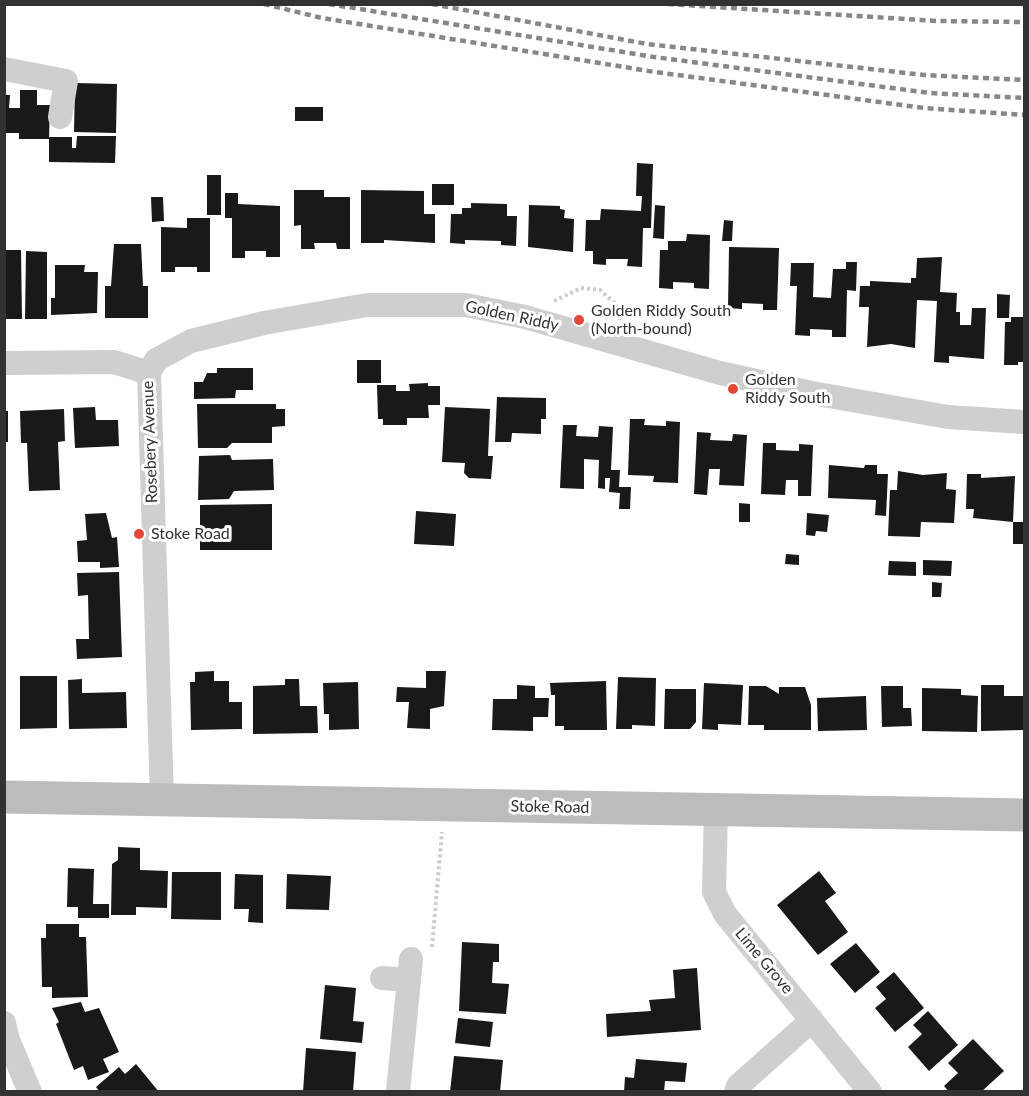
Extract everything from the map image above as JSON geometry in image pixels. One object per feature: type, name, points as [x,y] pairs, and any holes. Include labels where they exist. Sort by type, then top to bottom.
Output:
[{"type":"street","points":[[4,69],[66,81],[60,117]]},
{"type":"street","name":"Golden Riddy","points":[[150,373],[156,360],[191,341],[264,323],[361,306],[466,305],[536,320],[622,343],[720,373],[812,393],[948,417],[1024,422]]},
{"type":"street","name":"Rosebery Avenue","points":[[4,363],[114,362],[150,373],[162,800]]},
{"type":"street","name":"Stoke Road","points":[[4,797],[1024,815]]},
{"type":"street","name":"Lime Grove","points":[[716,810],[714,892],[725,914],[870,1092]]},
{"type":"street","points":[[382,978],[410,970],[398,1092]]},
{"type":"street","points":[[736,1092],[738,1086],[812,1020]]},
{"type":"street","points":[[4,1023],[8,1040],[30,1092]]},
{"type":"path","points":[[536,320],[553,301],[571,291],[587,288],[600,290],[617,305],[622,343]]},
{"type":"path","points":[[410,970],[433,947],[445,805]]},
{"type":"building","points":[[75,83],[117,84],[116,133],[74,132]]},
{"type":"building","points":[[20,90],[37,90],[37,105],[50,105],[49,139],[19,139],[19,133],[4,133],[4,95],[10,95],[9,108],[20,108]]},
{"type":"building","points":[[295,107],[323,107],[323,121],[295,121]]},
{"type":"building","points":[[77,136],[116,136],[115,163],[49,162],[49,137],[72,137],[72,148],[76,148]]},
{"type":"building","points":[[637,163],[653,164],[651,228],[643,228],[642,267],[627,266],[628,259],[606,259],[606,265],[593,264],[593,251],[585,251],[586,220],[600,220],[601,209],[641,211],[642,196],[636,196]]},
{"type":"building","points":[[207,175],[221,175],[221,215],[207,215]]},
{"type":"building","points":[[432,184],[454,184],[454,205],[432,205]]},
{"type":"building","points":[[294,190],[324,190],[324,197],[350,197],[350,249],[337,249],[336,243],[314,243],[315,249],[301,249],[301,225],[294,226]]},
{"type":"building","points":[[361,190],[424,191],[424,214],[435,214],[435,243],[384,240],[384,243],[361,243]]},
{"type":"building","points":[[225,193],[238,193],[238,204],[280,206],[280,257],[266,257],[266,251],[245,251],[245,258],[232,258],[232,218],[225,218]]},
{"type":"building","points":[[151,197],[163,197],[164,221],[152,222]]},
{"type":"building","points":[[471,203],[507,204],[507,216],[517,216],[516,246],[501,245],[501,241],[465,240],[465,244],[450,243],[451,214],[462,214],[462,208],[471,208]]},
{"type":"building","points":[[529,205],[560,206],[560,209],[565,210],[564,218],[574,219],[573,252],[528,247]]},
{"type":"building","points":[[655,205],[665,206],[664,239],[653,238]]},
{"type":"building","points":[[187,218],[210,218],[210,272],[197,272],[197,267],[175,267],[175,272],[161,272],[161,227],[187,228]]},
{"type":"building","points":[[724,220],[733,221],[732,241],[722,241]]},
{"type":"building","points":[[687,234],[710,235],[709,289],[694,288],[694,283],[673,282],[673,289],[659,288],[660,250],[668,250],[668,241],[686,241]]},
{"type":"building","points":[[114,244],[141,244],[143,286],[148,286],[148,318],[105,318],[105,286],[111,286]]},
{"type":"building","points":[[729,247],[779,248],[777,310],[763,310],[763,304],[742,303],[742,309],[728,308]]},
{"type":"building","points":[[6,250],[21,250],[22,319],[4,319]]},
{"type":"building","points":[[26,251],[47,252],[47,319],[25,319]]},
{"type":"building","points":[[942,257],[940,292],[957,293],[956,312],[960,312],[960,325],[971,325],[972,308],[986,308],[984,359],[949,356],[949,363],[934,362],[937,301],[917,300],[915,348],[891,344],[867,347],[869,307],[859,307],[860,286],[870,286],[870,281],[911,283],[911,278],[916,278],[917,258]]},
{"type":"building","points":[[846,262],[857,262],[856,291],[847,290],[846,337],[832,337],[832,330],[810,329],[810,336],[795,335],[797,286],[790,286],[791,263],[814,263],[813,297],[831,298],[833,269],[846,269]]},
{"type":"building","points":[[55,265],[85,265],[84,272],[98,272],[97,313],[51,315],[51,298],[55,298]]},
{"type":"building","points":[[997,294],[1010,295],[1009,318],[997,318]]},
{"type":"building","points":[[1011,317],[1024,317],[1024,362],[1018,362],[1018,365],[1004,365],[1005,322],[1011,322]]},
{"type":"building","points":[[357,360],[381,360],[381,383],[357,383]]},
{"type":"building","points":[[217,368],[253,368],[253,390],[236,390],[235,398],[194,399],[194,382],[203,382],[207,373],[217,373]]},
{"type":"building","points":[[428,383],[428,386],[440,386],[440,405],[428,405],[429,418],[407,418],[407,425],[383,425],[383,419],[378,419],[377,385],[396,385],[396,391],[410,391],[409,384]]},
{"type":"building","points":[[497,397],[546,398],[546,419],[541,419],[541,434],[512,433],[511,442],[495,442]]},
{"type":"building","points":[[197,404],[276,404],[276,409],[285,409],[285,426],[272,427],[272,443],[232,443],[227,448],[198,448]]},
{"type":"building","points":[[95,407],[96,420],[118,420],[119,446],[75,448],[73,408]]},
{"type":"building","points":[[445,407],[490,409],[488,456],[493,456],[491,479],[469,478],[464,473],[465,463],[442,462]]},
{"type":"building","points":[[64,409],[65,441],[58,442],[60,490],[29,491],[27,443],[21,443],[20,411]]},
{"type":"building","points":[[4,411],[8,411],[8,442],[4,442]]},
{"type":"building","points":[[630,419],[645,419],[644,425],[666,426],[666,421],[680,422],[678,483],[653,482],[654,476],[628,475]]},
{"type":"building","points":[[563,425],[577,425],[576,436],[598,437],[599,426],[613,427],[611,470],[620,470],[619,487],[631,487],[630,509],[619,509],[620,493],[609,492],[610,478],[605,478],[605,489],[598,488],[599,460],[584,459],[584,489],[560,488]]},
{"type":"building","points":[[697,432],[711,433],[710,440],[732,441],[733,434],[747,435],[744,486],[719,485],[720,469],[709,469],[707,495],[694,494]]},
{"type":"building","points":[[763,443],[776,443],[776,450],[799,451],[799,444],[813,445],[811,496],[798,496],[798,480],[786,480],[785,495],[761,494]]},
{"type":"building","points":[[230,455],[232,460],[273,459],[274,490],[234,491],[229,499],[198,500],[199,456]]},
{"type":"building","points":[[829,465],[864,468],[865,465],[877,465],[877,474],[888,474],[886,516],[875,515],[876,500],[828,498]]},
{"type":"building","points":[[898,471],[923,475],[947,473],[946,489],[956,490],[954,523],[921,522],[920,537],[888,536],[890,490],[897,490]]},
{"type":"building","points":[[967,474],[981,474],[981,478],[1015,476],[1013,522],[973,518],[974,509],[966,509]]},
{"type":"building","points":[[739,503],[750,504],[750,522],[739,522]]},
{"type":"building","points":[[272,504],[272,550],[200,550],[200,505]]},
{"type":"building","points":[[416,511],[456,514],[454,546],[414,544]]},
{"type":"building","points":[[106,513],[112,538],[117,537],[119,567],[100,568],[100,562],[78,562],[77,541],[87,540],[85,514]]},
{"type":"building","points":[[807,513],[829,515],[827,532],[816,531],[815,536],[806,535]]},
{"type":"building","points":[[1013,522],[1024,522],[1024,544],[1013,544]]},
{"type":"building","points":[[786,554],[799,555],[799,565],[785,564]]},
{"type":"building","points":[[923,560],[952,561],[951,576],[923,575]]},
{"type":"building","points":[[889,561],[916,562],[916,576],[888,575]]},
{"type":"building","points":[[119,572],[122,657],[77,659],[76,639],[89,639],[88,595],[78,596],[77,573]]},
{"type":"building","points":[[932,582],[942,583],[941,597],[932,597]]},
{"type":"building","points":[[214,671],[214,681],[229,681],[229,702],[242,702],[242,729],[191,730],[190,682],[195,682],[195,672]]},
{"type":"building","points":[[426,671],[446,671],[444,706],[430,709],[430,729],[407,728],[409,702],[396,702],[397,687],[426,688]]},
{"type":"building","points":[[20,676],[57,676],[57,728],[20,729]]},
{"type":"building","points":[[618,677],[656,678],[655,726],[632,725],[632,729],[616,729]]},
{"type":"building","points":[[82,679],[82,693],[126,692],[127,728],[69,729],[68,680]]},
{"type":"building","points":[[285,679],[299,679],[300,706],[317,706],[318,733],[253,734],[253,686],[285,685]]},
{"type":"building","points":[[606,681],[607,730],[564,730],[564,726],[555,726],[555,695],[551,695],[550,683]]},
{"type":"building","points":[[358,682],[359,729],[329,730],[329,714],[324,714],[323,683]]},
{"type":"building","points":[[704,683],[743,685],[741,725],[718,724],[718,730],[702,729]]},
{"type":"building","points":[[517,685],[535,686],[535,698],[549,698],[548,717],[533,717],[533,731],[492,730],[493,699],[517,699]]},
{"type":"building","points":[[981,685],[1004,685],[1004,696],[1024,696],[1024,730],[981,731]]},
{"type":"building","points":[[749,686],[766,686],[779,694],[779,687],[805,687],[811,705],[811,730],[764,730],[764,725],[748,725]]},
{"type":"building","points":[[881,686],[903,686],[903,708],[911,708],[912,726],[882,727]]},
{"type":"building","points":[[922,688],[961,689],[961,695],[978,696],[977,732],[922,731]]},
{"type":"building","points":[[665,689],[696,689],[696,722],[690,729],[664,729]]},
{"type":"building","points":[[866,696],[867,730],[818,731],[817,698]]},
{"type":"building","points":[[118,847],[140,848],[140,870],[168,871],[167,908],[136,907],[136,915],[111,915],[112,864],[118,860]]},
{"type":"building","points":[[68,868],[94,869],[93,904],[109,904],[109,918],[78,918],[78,907],[67,907]]},
{"type":"building","points":[[819,871],[836,893],[825,901],[848,932],[818,955],[777,905]]},
{"type":"building","points":[[172,872],[221,872],[221,920],[171,919]]},
{"type":"building","points":[[235,874],[263,875],[263,923],[248,922],[249,909],[234,909]]},
{"type":"building","points":[[287,874],[331,876],[329,910],[286,909]]},
{"type":"building","points":[[46,924],[79,924],[79,937],[86,937],[88,997],[52,998],[52,987],[42,987],[41,938],[46,938]]},
{"type":"building","points":[[462,942],[499,944],[499,962],[493,962],[492,983],[509,984],[506,1014],[459,1011]]},
{"type":"building","points":[[856,943],[880,972],[855,993],[830,964]]},
{"type":"building","points":[[697,968],[701,1030],[607,1037],[606,1014],[651,1011],[649,1000],[675,998],[673,970]]},
{"type":"building","points":[[894,972],[924,1008],[895,1032],[875,1008],[886,999],[876,987]]},
{"type":"building","points":[[325,985],[356,988],[353,1021],[364,1022],[362,1043],[320,1039]]},
{"type":"building","points":[[81,1002],[85,1012],[99,1008],[119,1052],[103,1059],[109,1072],[88,1080],[83,1066],[74,1070],[56,1024],[59,1022],[52,1008]]},
{"type":"building","points":[[928,1011],[958,1045],[929,1071],[908,1047],[922,1034],[913,1025]]},
{"type":"building","points":[[458,1018],[493,1022],[490,1047],[455,1043]]},
{"type":"building","points":[[973,1039],[1004,1071],[981,1092],[949,1092],[944,1086],[958,1073],[948,1063]]},
{"type":"building","points":[[306,1048],[356,1052],[353,1092],[303,1092]]},
{"type":"building","points":[[454,1056],[503,1060],[500,1092],[450,1092]]},
{"type":"building","points":[[636,1059],[687,1063],[685,1082],[665,1081],[664,1092],[624,1092],[625,1077],[634,1078]]},
{"type":"building","points":[[136,1064],[159,1092],[100,1092],[96,1087],[119,1067],[125,1074]]},
{"type":"railway","points":[[264,4],[322,18],[655,72],[924,108],[1024,115]]},
{"type":"railway","points":[[329,4],[654,57],[930,93],[1024,98]]},
{"type":"railway","points":[[432,4],[647,44],[924,75],[1024,80]]},
{"type":"railway","points":[[668,4],[937,21],[1024,22]]},
{"type":"place","name":"Golden Riddy South (North-bound)","points":[[579,320]]},
{"type":"place","name":"Golden Riddy South","points":[[733,389]]},
{"type":"place","name":"Stoke Road","points":[[139,534]]}]
